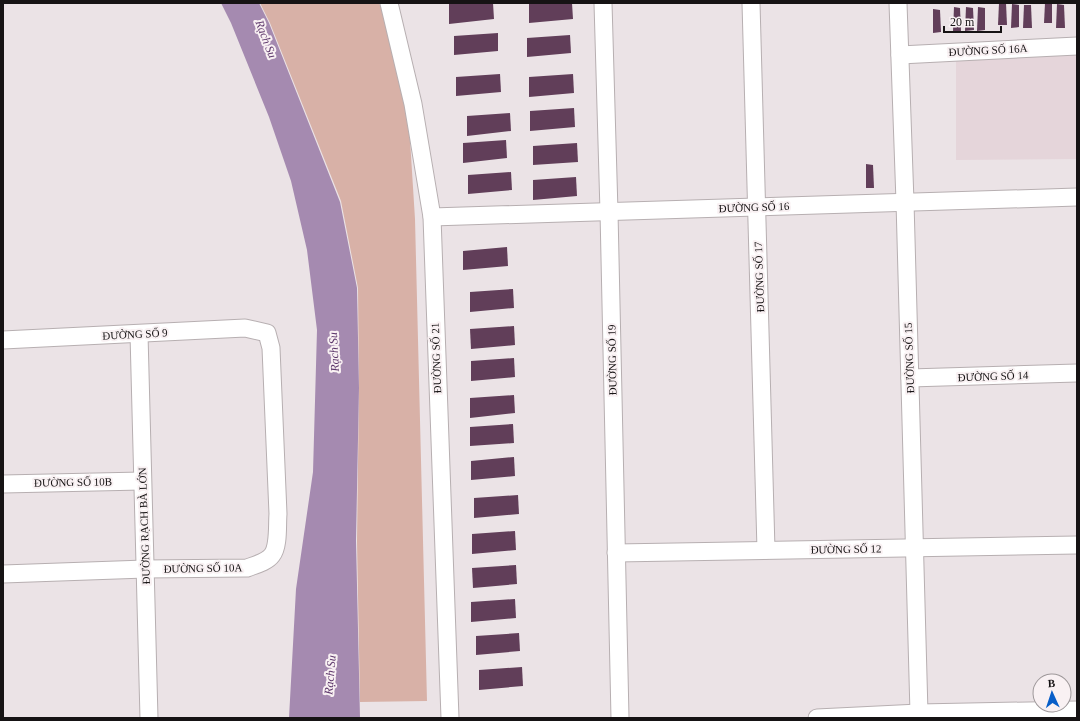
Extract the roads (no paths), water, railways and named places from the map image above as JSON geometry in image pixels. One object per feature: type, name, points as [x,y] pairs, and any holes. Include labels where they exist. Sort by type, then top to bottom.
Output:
[{"type":"street","name":"ĐƯỜNG SỐ 21","points":[[389,3],[414,104],[432,217],[450,718]]},
{"type":"street","name":"ĐƯỜNG SỐ 19","points":[[603,3],[620,718]]},
{"type":"street","name":"ĐƯỜNG SỐ 17","points":[[751,3],[766,550]]},
{"type":"street","name":"ĐƯỜNG SỐ 15","points":[[898,3],[919,713]]},
{"type":"street","name":"ĐƯỜNG SỐ 16A","points":[[900,55],[1077,46]]},
{"type":"street","name":"ĐƯỜNG SỐ 16","points":[[432,217],[1077,197]]},
{"type":"street","name":"ĐƯỜNG SỐ 9","points":[[3,340],[245,328],[266,333]]},
{"type":"street","name":"ĐƯỜNG SỐ 10A","points":[[3,574],[145,569],[247,568],[262,563],[272,555],[277,538],[278,514],[271,348],[266,333]]},
{"type":"street","name":"ĐƯỜNG RẠCH BÀ LỚN","points":[[139,334],[149,718]]},
{"type":"street","name":"ĐƯỜNG SỐ 14","points":[[910,378],[1077,373]]},
{"type":"street","name":"ĐƯỜNG SỐ 10B","points":[[3,484],[142,481]]},
{"type":"street","name":"ĐƯỜNG SỐ 12","points":[[616,553],[1077,544]]},
{"type":"street","points":[[817,718],[919,713],[1077,710]]},
{"type":"water","name":"Rạch Su","points":[[221,3],[259,3],[269,23],[340,202],[357,288],[359,388],[356,541],[360,718],[289,718],[296,589],[313,472],[317,330],[307,250],[291,181],[269,117],[231,23]]}]
